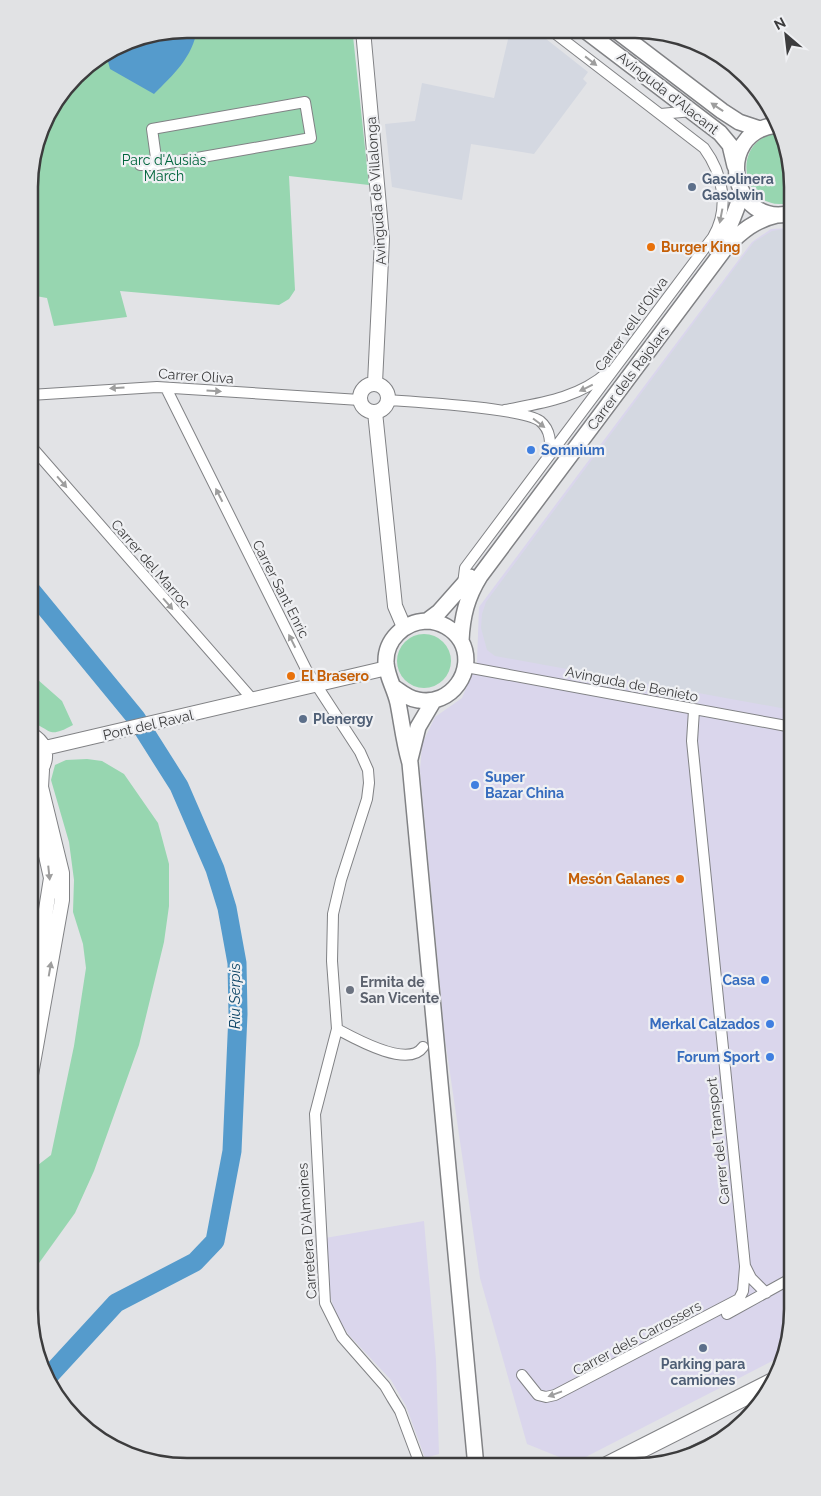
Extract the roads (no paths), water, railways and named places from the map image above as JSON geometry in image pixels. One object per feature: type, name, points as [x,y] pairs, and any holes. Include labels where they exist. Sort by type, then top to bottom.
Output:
[{"type":"highway","points":[[621,1459],[761,1388]]},
{"type":"main road","name":"Avinguda d'Alacant","points":[[595,38],[720,133],[730,145],[736,166],[736,180],[742,193]]},
{"type":"main road","name":"Avinguda d'Alacant","points":[[626,38],[739,122],[770,125]]},
{"type":"main road","points":[[736,166],[743,144],[770,125]]},
{"type":"main road","points":[[742,193],[751,204],[763,212],[784,214]]},
{"type":"main road","name":"Carrer dels Rajolars","points":[[427,621],[462,589],[725,236],[742,193]]},
{"type":"main road","name":"Carrer dels Rajolars","points":[[461,642],[464,611],[470,593],[480,576],[726,247],[747,227],[762,219],[784,214]]},
{"type":"main road","points":[[395,688],[418,700],[434,700],[451,692],[460,683],[466,667],[466,658],[461,642],[447,626],[427,621],[416,622],[404,627],[390,643],[386,654],[387,668],[395,688],[410,763],[475,1459]]},
{"type":"main road","points":[[410,763],[418,727],[434,700]]},
{"type":"street","name":"Avinguda de Villalonga","points":[[364,38],[382,240],[375,383]]},
{"type":"street","name":"Carrer vell d'Oliva","points":[[462,589],[465,568],[713,237],[722,215],[722,191],[713,161],[698,142],[561,38]]},
{"type":"street","points":[[140,165],[157,165],[311,138],[305,102],[152,129],[157,165]]},
{"type":"street","points":[[661,114],[692,111]]},
{"type":"street","points":[[502,411],[546,402],[584,389],[601,378],[624,357]]},
{"type":"street","points":[[375,383],[386,389],[388,400],[383,409],[375,412],[366,410],[360,400],[362,389],[375,383]]},
{"type":"street","name":"Carrer Oliva","points":[[38,394],[117,388],[166,388],[360,400]]},
{"type":"street","name":"Carrer Sant Enric","points":[[166,388],[306,669],[364,761],[369,776],[367,799]]},
{"type":"street","points":[[388,400],[502,411],[540,421],[550,438],[549,457]]},
{"type":"street","points":[[375,412],[395,606],[404,627]]},
{"type":"street","name":"Carrer del Marroc","points":[[38,454],[253,700]]},
{"type":"street","name":"Avinguda de Benieto","points":[[466,667],[784,726]]},
{"type":"street","name":"Pont del Raval","points":[[45,748],[65,745],[230,706],[315,683],[387,668]]},
{"type":"street","name":"Carrer del Transport","points":[[694,710],[692,741],[745,1266],[751,1278],[766,1293]]},
{"type":"street","points":[[38,738],[45,748],[45,763],[42,770],[41,787],[62,873],[62,900],[38,1035]]},
{"type":"street","points":[[38,772],[42,770]]},
{"type":"street","name":"Carretera D'Almoines","points":[[367,799],[341,880],[333,914],[332,946],[337,1029],[314,1114],[320,1256],[325,1303],[342,1336],[385,1386],[403,1418],[418,1459]]},
{"type":"street","points":[[38,820],[51,878],[38,960]]},
{"type":"street","points":[[337,1029],[369,1046],[392,1052],[412,1054],[423,1047]]},
{"type":"street","name":"Carrer dels Carrossers","points":[[522,1375],[538,1395],[546,1397],[583,1382],[739,1299],[743,1291],[745,1266]]},
{"type":"street","name":"Carrer dels Carrossers","points":[[586,1387],[783,1283]]},
{"type":"water","points":[[195,38],[187,57],[154,94],[110,69],[108,60],[139,45],[167,39]]},
{"type":"waterway","name":"Riu Serpis","points":[[38,599],[136,718],[179,786],[215,869],[227,908],[237,963],[238,1014],[232,1151],[215,1241],[195,1262],[116,1303],[52,1373]]},
{"type":"place","name":"Gasolinera Gasolwin","points":[[692,187]]},
{"type":"place","name":"Burger King","points":[[651,247]]},
{"type":"place","name":"Somnium","points":[[531,450]]},
{"type":"place","name":"El Brasero","points":[[291,676]]},
{"type":"place","name":"Plenergy","points":[[303,719]]},
{"type":"place","name":"Super Bazar China","points":[[475,785]]},
{"type":"place","name":"Mesón Galanes","points":[[680,879]]},
{"type":"place","name":"Casa","points":[[765,980]]},
{"type":"place","name":"Ermita de San Vicente","points":[[350,990]]},
{"type":"place","name":"Merkal Calzados","points":[[770,1024]]},
{"type":"place","name":"Forum Sport","points":[[770,1057]]},
{"type":"place","name":"Parking para camiones","points":[[703,1348]]},
{"type":"park label","name":"Parc d'Ausiàs March","points":[[164,168]]}]
